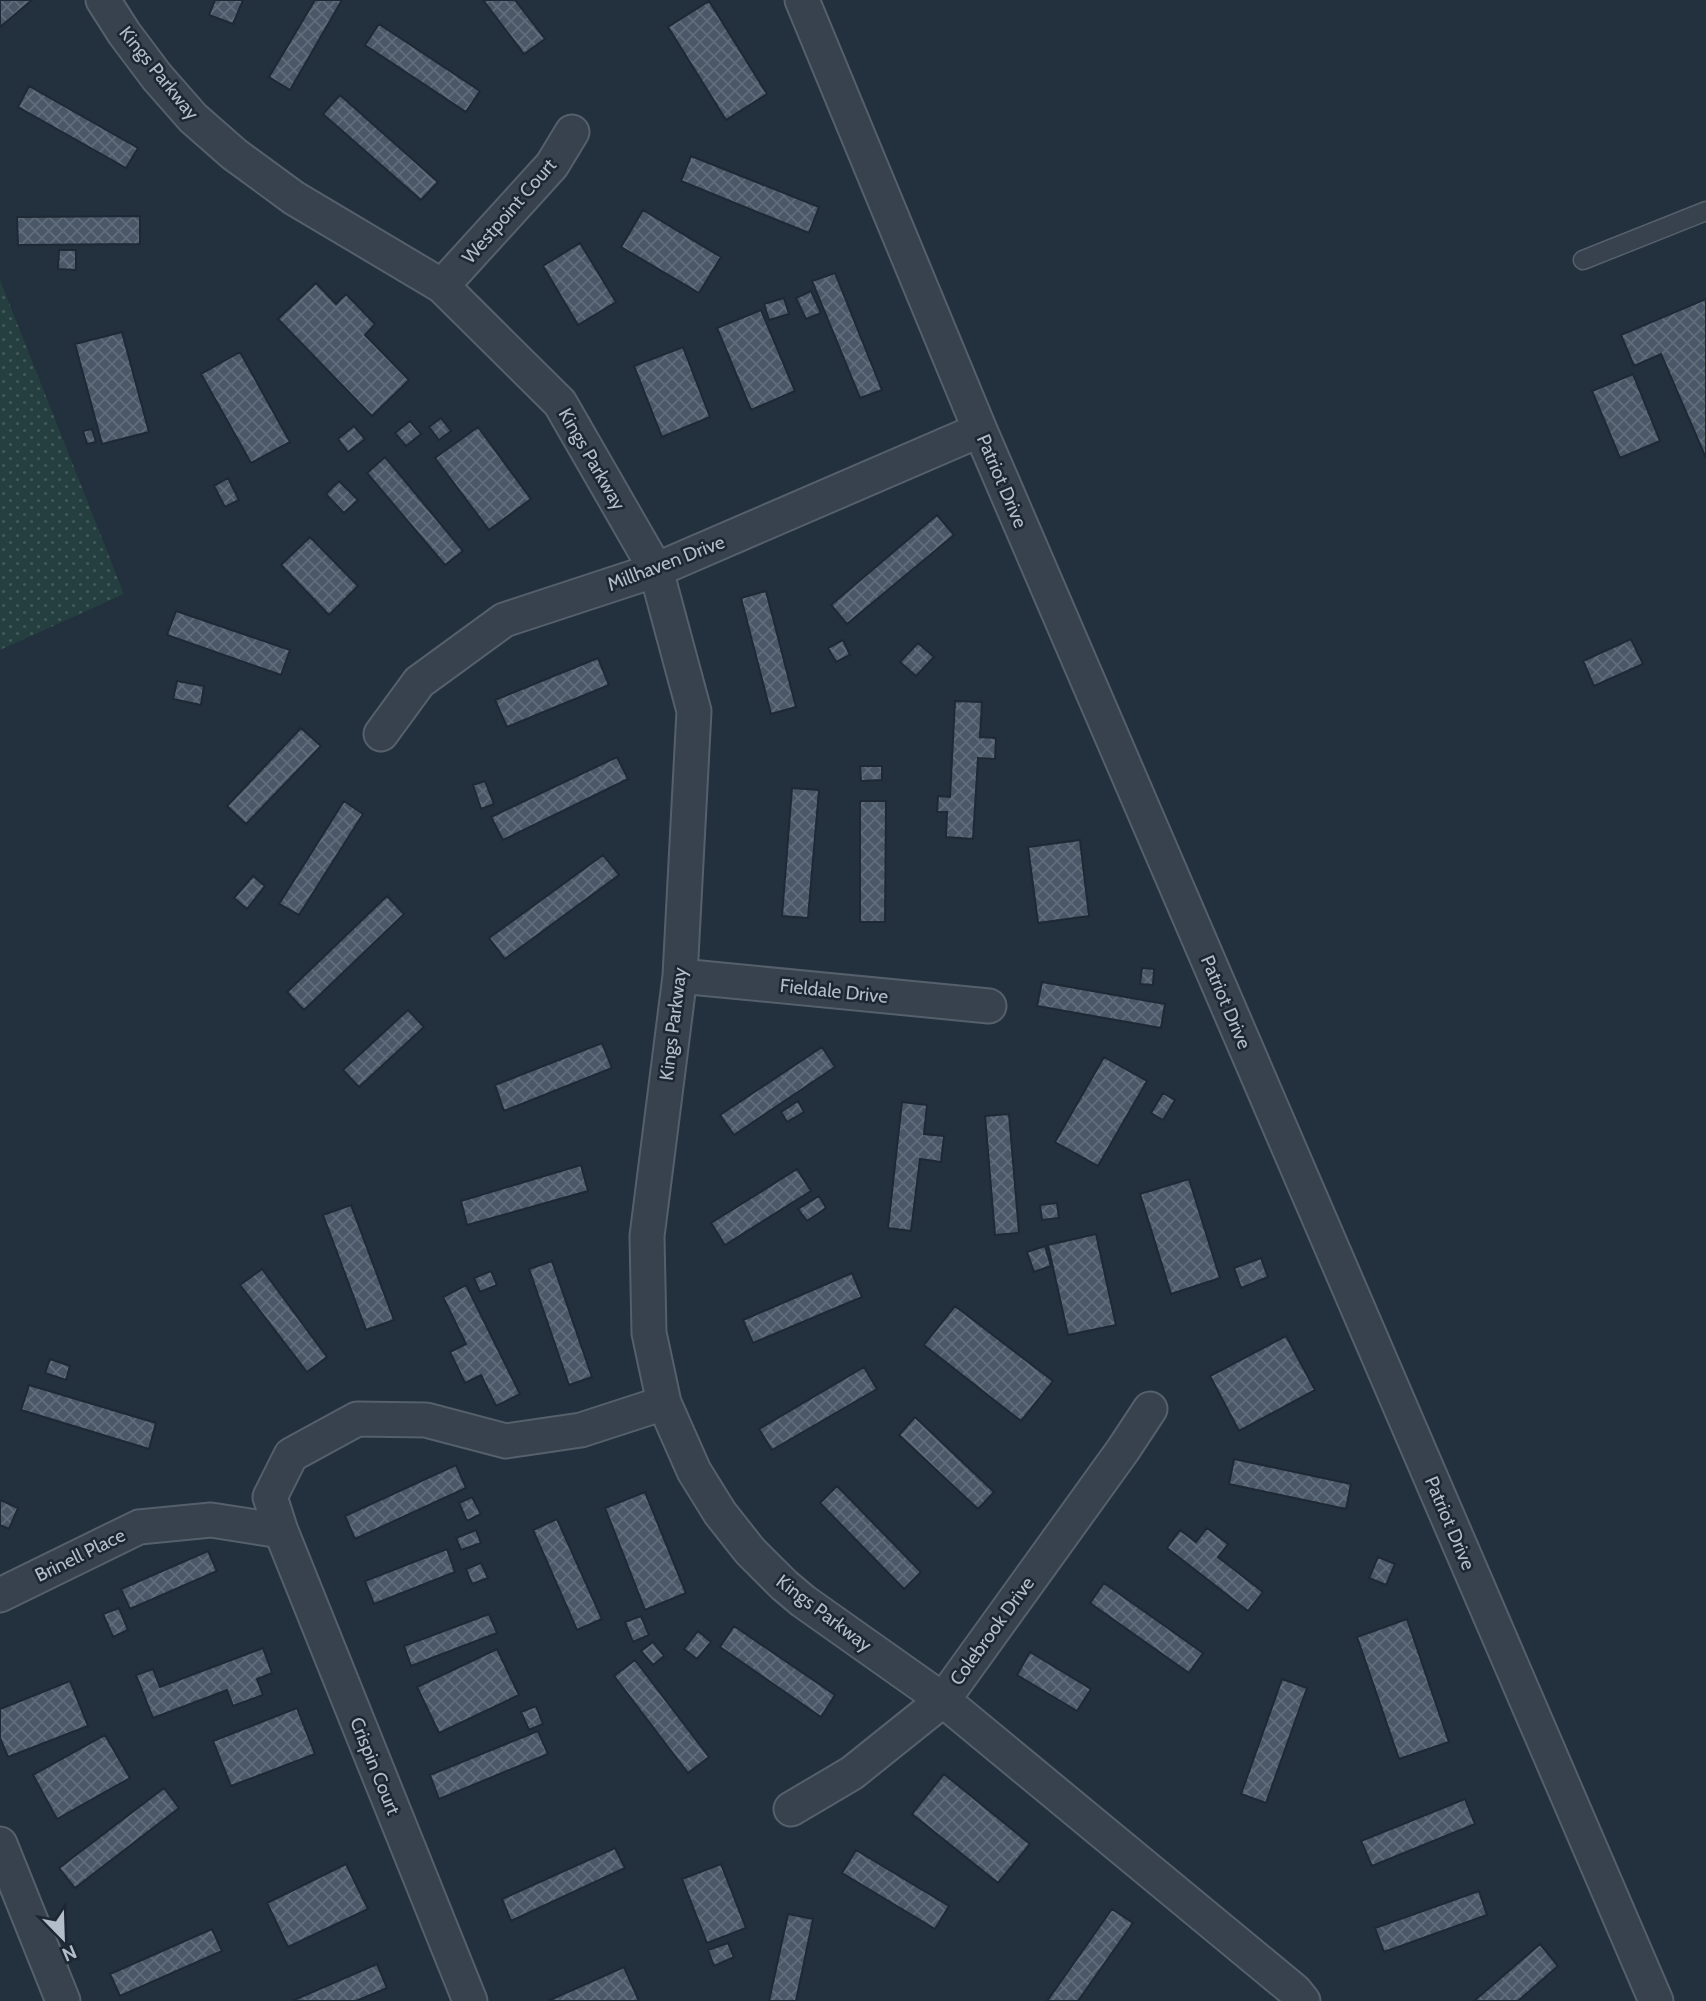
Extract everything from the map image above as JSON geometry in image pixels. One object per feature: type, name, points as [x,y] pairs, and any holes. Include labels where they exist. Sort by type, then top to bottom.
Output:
[{"type":"street","name":"Kings Parkway","points":[[103,0],[157,77],[193,118],[234,154],[294,198],[442,286],[560,404],[656,570],[694,711],[680,976],[647,1236],[649,1334],[664,1404],[695,1471],[720,1513],[750,1551],[803,1601],[943,1700],[1295,1991],[1303,2001]]},
{"type":"street","name":"Patriot Drive","points":[[802,0],[980,430],[1656,2001]]},
{"type":"street","name":"Westpoint Court","points":[[442,286],[552,165],[572,132]]},
{"type":"street","name":"Millhaven Drive","points":[[381,734],[419,682],[504,620],[656,570],[980,430]]},
{"type":"street","name":"Fieldale Drive","points":[[680,976],[989,1006]]},
{"type":"street","points":[[281,1531],[270,1497],[291,1455],[357,1419],[426,1420],[506,1441],[582,1430],[664,1404]]},
{"type":"street","name":"Colebrook Drive","points":[[791,1809],[852,1773],[943,1700],[1150,1409]]},
{"type":"street","name":"Brinell Place","points":[[0,1595],[138,1527],[211,1520],[281,1531]]},
{"type":"street","name":"Crispin Court","points":[[281,1531],[470,2001]]},
{"type":"street","points":[[0,1844],[63,2001]]},
{"type":"lane","points":[[1583,260],[1706,211]]},
{"type":"green space","points":[[0,280],[124,594],[0,650]]},
{"type":"building","points":[[0,0],[32,0],[0,27]]},
{"type":"building","points":[[215,0],[243,0],[233,24],[209,15]]},
{"type":"building","points":[[315,0],[342,0],[290,90],[269,77]]},
{"type":"building","points":[[483,0],[515,0],[545,39],[524,54]]},
{"type":"building","points":[[709,1],[767,94],[726,120],[668,27]]},
{"type":"building","points":[[379,24],[480,91],[466,112],[365,45]]},
{"type":"building","points":[[29,86],[138,148],[126,168],[18,107]]},
{"type":"building","points":[[340,95],[438,182],[421,200],[323,114]]},
{"type":"building","points":[[691,156],[819,207],[809,233],[681,181]]},
{"type":"building","points":[[643,210],[721,257],[699,293],[621,247]]},
{"type":"building","points":[[140,216],[140,244],[18,245],[17,217]]},
{"type":"building","points":[[580,243],[616,302],[578,325],[543,266]]},
{"type":"building","points":[[59,250],[76,250],[76,270],[58,269]]},
{"type":"building","points":[[835,273],[882,390],[860,398],[812,281]]},
{"type":"building","points":[[316,283],[336,304],[346,294],[375,324],[365,335],[409,380],[372,416],[278,319]]},
{"type":"building","points":[[811,291],[821,313],[806,319],[796,298]]},
{"type":"building","points":[[784,298],[789,314],[769,320],[764,304]]},
{"type":"building","points":[[1706,299],[1706,458],[1661,354],[1634,366],[1621,335]]},
{"type":"building","points":[[761,310],[795,391],[751,410],[717,328]]},
{"type":"building","points":[[122,332],[149,432],[102,444],[75,344]]},
{"type":"building","points":[[683,347],[710,417],[662,437],[634,366]]},
{"type":"building","points":[[240,352],[290,442],[251,463],[201,374]]},
{"type":"building","points":[[1633,374],[1660,441],[1620,458],[1592,391]]},
{"type":"building","points":[[441,418],[451,431],[439,440],[429,427]]},
{"type":"building","points":[[410,421],[421,434],[406,446],[395,433]]},
{"type":"building","points":[[354,426],[365,439],[348,452],[338,439]]},
{"type":"building","points":[[478,427],[531,499],[489,530],[435,458]]},
{"type":"building","points":[[92,429],[96,442],[87,444],[83,431]]},
{"type":"building","points":[[385,457],[463,551],[445,565],[367,473]]},
{"type":"building","points":[[228,478],[239,500],[225,507],[214,486]]},
{"type":"building","points":[[339,481],[358,500],[344,513],[326,494]]},
{"type":"building","points":[[937,515],[954,535],[847,624],[831,605]]},
{"type":"building","points":[[310,537],[358,586],[329,615],[281,565]]},
{"type":"building","points":[[766,591],[796,707],[771,714],[741,598]]},
{"type":"building","points":[[176,611],[290,650],[281,675],[167,635]]},
{"type":"building","points":[[1631,639],[1643,664],[1594,686],[1583,661]]},
{"type":"building","points":[[843,640],[850,655],[836,662],[828,648]]},
{"type":"building","points":[[918,643],[934,657],[916,676],[900,662]]},
{"type":"building","points":[[598,658],[609,685],[507,727],[495,700]]},
{"type":"building","points":[[177,681],[204,686],[201,705],[173,699]]},
{"type":"building","points":[[955,701],[982,702],[980,737],[996,738],[995,759],[978,758],[973,839],[946,837],[947,812],[937,812],[938,796],[950,797]]},
{"type":"building","points":[[301,728],[321,746],[246,824],[227,806]]},
{"type":"building","points":[[617,757],[628,779],[503,840],[491,817]]},
{"type":"building","points":[[860,766],[882,766],[882,780],[861,781]]},
{"type":"building","points":[[485,781],[494,804],[481,809],[473,785]]},
{"type":"building","points":[[792,788],[819,790],[808,918],[782,916]]},
{"type":"building","points":[[344,801],[363,814],[299,915],[279,904]]},
{"type":"building","points":[[860,801],[886,801],[885,922],[860,922]]},
{"type":"building","points":[[1080,840],[1089,916],[1038,923],[1028,847]]},
{"type":"building","points":[[603,855],[619,875],[505,959],[489,938]]},
{"type":"building","points":[[253,876],[265,886],[247,909],[234,898]]},
{"type":"building","points":[[387,896],[404,914],[304,1010],[287,992]]},
{"type":"building","points":[[1142,968],[1154,969],[1153,985],[1140,984]]},
{"type":"building","points":[[1042,982],[1165,1004],[1161,1028],[1037,1006]]},
{"type":"building","points":[[408,1010],[424,1027],[359,1087],[343,1070]]},
{"type":"building","points":[[602,1043],[612,1068],[504,1111],[495,1085]]},
{"type":"building","points":[[822,1047],[835,1067],[734,1135],[720,1115]]},
{"type":"building","points":[[1104,1057],[1147,1081],[1098,1166],[1055,1142]]},
{"type":"building","points":[[1163,1093],[1175,1100],[1163,1120],[1151,1113]]},
{"type":"building","points":[[798,1101],[804,1112],[787,1122],[781,1112]]},
{"type":"building","points":[[902,1102],[927,1105],[924,1134],[944,1136],[941,1162],[920,1159],[911,1231],[888,1228]]},
{"type":"building","points":[[1009,1114],[1019,1233],[995,1235],[985,1116]]},
{"type":"building","points":[[581,1165],[588,1191],[467,1225],[461,1201]]},
{"type":"building","points":[[797,1169],[811,1191],[725,1245],[711,1223]]},
{"type":"building","points":[[1189,1179],[1220,1278],[1171,1294],[1140,1194]]},
{"type":"building","points":[[819,1196],[826,1208],[807,1221],[798,1209]]},
{"type":"building","points":[[1057,1203],[1059,1218],[1042,1220],[1040,1205]]},
{"type":"building","points":[[351,1205],[394,1320],[366,1330],[323,1215]]},
{"type":"building","points":[[1096,1234],[1116,1325],[1068,1335],[1048,1245]]},
{"type":"building","points":[[1045,1246],[1051,1266],[1034,1272],[1027,1252]]},
{"type":"building","points":[[1261,1258],[1268,1277],[1241,1288],[1234,1268]]},
{"type":"building","points":[[552,1261],[592,1377],[569,1385],[529,1269]]},
{"type":"building","points":[[262,1269],[327,1357],[307,1372],[240,1285]]},
{"type":"building","points":[[491,1271],[497,1285],[480,1292],[474,1278]]},
{"type":"building","points":[[852,1273],[862,1297],[753,1343],[743,1320]]},
{"type":"building","points":[[466,1285],[520,1394],[496,1406],[481,1375],[465,1383],[450,1352],[466,1344],[443,1297]]},
{"type":"building","points":[[955,1306],[1053,1381],[1021,1421],[924,1345]]},
{"type":"building","points":[[1286,1336],[1315,1390],[1239,1431],[1210,1376]]},
{"type":"building","points":[[50,1359],[70,1366],[66,1380],[45,1373]]},
{"type":"building","points":[[864,1367],[877,1389],[772,1450],[759,1429]]},
{"type":"building","points":[[29,1385],[156,1423],[149,1449],[21,1410]]},
{"type":"building","points":[[915,1417],[994,1492],[978,1509],[899,1435]]},
{"type":"building","points":[[1234,1459],[1351,1484],[1346,1509],[1229,1484]]},
{"type":"building","points":[[456,1465],[466,1488],[355,1539],[345,1516]]},
{"type":"building","points":[[837,1486],[921,1572],[904,1589],[820,1503]]},
{"type":"building","points":[[645,1492],[686,1593],[645,1610],[605,1508]]},
{"type":"building","points":[[472,1497],[481,1514],[467,1521],[459,1503]]},
{"type":"building","points":[[0,1500],[18,1508],[9,1529],[0,1525]]},
{"type":"building","points":[[557,1519],[602,1619],[577,1630],[533,1530]]},
{"type":"building","points":[[1207,1528],[1228,1544],[1218,1557],[1263,1592],[1248,1611],[1167,1548],[1180,1530],[1196,1542]]},
{"type":"building","points":[[476,1530],[481,1543],[461,1550],[456,1538]]},
{"type":"building","points":[[447,1549],[455,1572],[374,1604],[365,1581]]},
{"type":"building","points":[[208,1551],[217,1571],[130,1609],[121,1589]]},
{"type":"building","points":[[1378,1557],[1395,1564],[1386,1585],[1369,1578]]},
{"type":"building","points":[[481,1563],[488,1578],[472,1584],[466,1569]]},
{"type":"building","points":[[1104,1583],[1203,1653],[1189,1673],[1090,1603]]},
{"type":"building","points":[[119,1608],[128,1630],[113,1637],[103,1614]]},
{"type":"building","points":[[489,1614],[497,1633],[411,1666],[404,1646]]},
{"type":"building","points":[[641,1616],[649,1635],[633,1642],[625,1622]]},
{"type":"building","points":[[1407,1619],[1449,1742],[1399,1759],[1357,1637]]},
{"type":"building","points":[[734,1626],[835,1695],[821,1717],[720,1647]]},
{"type":"building","points":[[698,1631],[711,1642],[697,1659],[684,1649]]},
{"type":"building","points":[[653,1642],[664,1656],[653,1665],[641,1651]]},
{"type":"building","points":[[263,1648],[272,1673],[257,1679],[263,1695],[233,1706],[227,1690],[153,1718],[136,1675],[153,1669],[160,1687]]},
{"type":"building","points":[[497,1649],[519,1695],[439,1733],[417,1687]]},
{"type":"building","points":[[1030,1652],[1091,1689],[1077,1711],[1017,1675]]},
{"type":"building","points":[[635,1660],[709,1757],[688,1773],[614,1676]]},
{"type":"building","points":[[1282,1679],[1307,1688],[1266,1803],[1241,1794]]},
{"type":"building","points":[[70,1681],[88,1726],[8,1757],[0,1738],[0,1709]]},
{"type":"building","points":[[536,1706],[543,1724],[529,1730],[521,1712]]},
{"type":"building","points":[[297,1708],[315,1754],[231,1786],[213,1741]]},
{"type":"building","points":[[538,1731],[548,1754],[439,1799],[430,1775]]},
{"type":"building","points":[[105,1735],[130,1778],[57,1819],[33,1775]]},
{"type":"building","points":[[944,1774],[1030,1844],[998,1883],[912,1814]]},
{"type":"building","points":[[164,1788],[179,1808],[75,1888],[59,1868]]},
{"type":"building","points":[[1465,1799],[1475,1824],[1372,1866],[1361,1841]]},
{"type":"building","points":[[615,1848],[625,1868],[511,1921],[502,1899]]},
{"type":"building","points":[[856,1850],[949,1906],[935,1929],[842,1873]]},
{"type":"building","points":[[346,1864],[368,1909],[288,1947],[267,1903]]},
{"type":"building","points":[[721,1864],[746,1928],[707,1943],[682,1879]]},
{"type":"building","points":[[1479,1891],[1487,1915],[1384,1952],[1375,1928]]},
{"type":"building","points":[[1112,1909],[1133,1923],[1078,2001],[1047,2001]]},
{"type":"building","points":[[788,1914],[813,1919],[796,2001],[769,2001]]},
{"type":"building","points":[[212,1929],[222,1951],[120,1996],[110,1974]]},
{"type":"building","points":[[728,1943],[734,1957],[714,1966],[708,1950]]},
{"type":"building","points":[[1540,1944],[1558,1966],[1518,2001],[1474,2001]]},
{"type":"building","points":[[377,1964],[387,1988],[356,2001],[292,2001]]},
{"type":"building","points":[[624,1967],[639,2001],[548,2001]]}]
